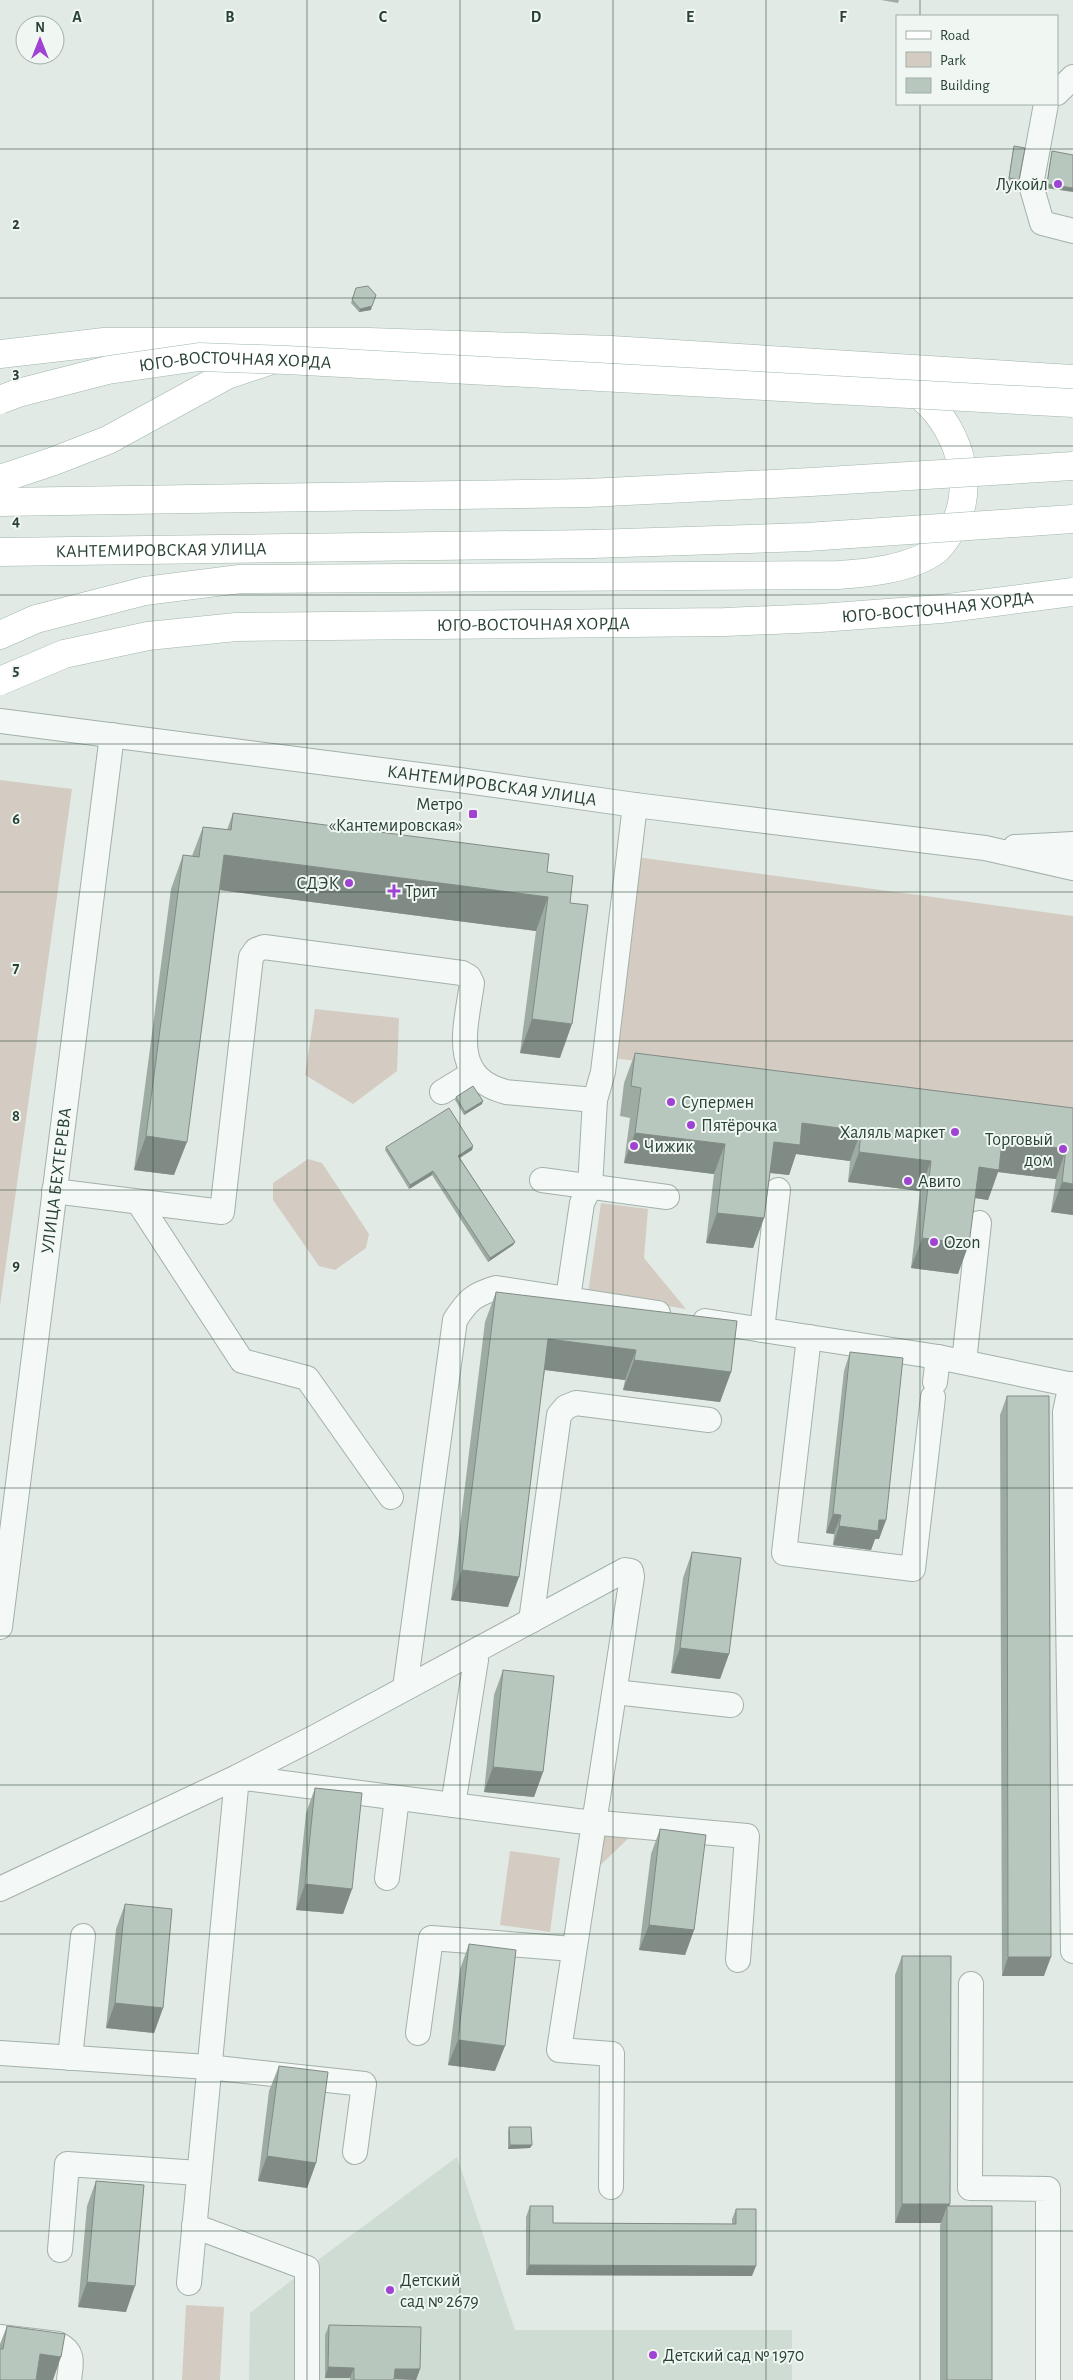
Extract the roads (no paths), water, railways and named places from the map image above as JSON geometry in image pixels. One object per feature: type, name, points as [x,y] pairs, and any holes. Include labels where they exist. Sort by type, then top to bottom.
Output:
[{"type":"main road","points":[[0,354],[104,342],[369,342],[611,350],[1073,379]]},
{"type":"main road","points":[[0,479],[108,440],[227,375],[282,357],[369,342]]},
{"type":"main road","name":"ЮГО-ВОСТОЧНАЯ ХОРДА","points":[[0,400],[18,393],[108,370],[199,357],[297,360],[1073,403]]},
{"type":"main road","points":[[0,635],[36,619],[145,591],[240,579],[838,575],[876,572],[908,564],[936,550],[954,528],[962,508],[964,480],[960,458],[946,425],[923,398],[898,382],[874,372],[843,365]]},
{"type":"main road","points":[[0,502],[587,492],[811,482],[1073,466]]},
{"type":"main road","name":"КАНТЕМИРОВСКАЯ УЛИЦА","points":[[0,552],[592,544],[807,537],[1073,520]]},
{"type":"main road","name":"ЮГО-ВОСТОЧНАЯ ХОРДА","points":[[0,681],[64,654],[148,636],[236,627],[734,622],[942,609],[1073,592]]},
{"type":"street","points":[[1058,92],[1073,77]]},
{"type":"street","points":[[1046,105],[1031,185],[1042,223],[1073,232]]},
{"type":"street","name":"КАНТЕМИРОВСКАЯ УЛИЦА","points":[[0,721],[635,805],[986,848],[1073,868]]},
{"type":"street","name":"УЛИЦА БЕХТЕРЕВА","points":[[0,1627],[112,735]]},
{"type":"street","points":[[568,1298],[582,1203],[590,1187],[595,1100],[603,1072],[635,805]]},
{"type":"street","name":"КАНТЕМИРОВСКАЯ УЛИЦА","points":[[986,848],[1073,844]]},
{"type":"street","points":[[54,1191],[222,1212],[250,957],[256,950],[264,947],[462,973],[469,977],[472,984],[464,1042],[468,1063],[473,1073],[494,1089],[506,1092],[595,1100]]},
{"type":"street","points":[[442,1092],[473,1073]]},
{"type":"street","points":[[542,1180],[667,1197]]},
{"type":"street","points":[[762,1330],[778,1190]]},
{"type":"street","points":[[139,1202],[242,1361],[307,1378],[391,1497]]},
{"type":"street","points":[[964,1362],[979,1223]]},
{"type":"street","points":[[404,1688],[455,1320],[476,1294],[496,1288],[568,1298],[938,1357],[1072,1385],[1065,1421],[1073,1950]]},
{"type":"street","points":[[809,1337],[784,1553],[913,1569],[938,1357]]},
{"type":"street","points":[[531,1621],[559,1415],[566,1407],[576,1403],[709,1420]]},
{"type":"street","points":[[0,1890],[237,1777],[471,1654],[625,1570],[631,1571],[632,1577],[615,1692],[573,1949],[559,2050],[612,2054],[611,2188]]},
{"type":"street","points":[[453,1805],[476,1660],[471,1654]]},
{"type":"street","points":[[615,1692],[730,1705]]},
{"type":"street","points":[[237,1777],[594,1823],[747,1836],[738,1960]]},
{"type":"street","points":[[189,2283],[237,1777]]},
{"type":"street","points":[[387,1878],[397,1798]]},
{"type":"street","points":[[70,2058],[83,1936]]},
{"type":"street","points":[[418,2033],[430,1938],[573,1949]]},
{"type":"street","points":[[971,1984],[970,2188],[1048,2189],[1048,2380]]},
{"type":"street","points":[[0,2053],[208,2068],[364,2084],[355,2152]]},
{"type":"street","points":[[60,2250],[67,2164],[198,2173]]},
{"type":"street","points":[[194,2226],[307,2268],[307,2380]]},
{"type":"street","points":[[0,2337],[58,2344],[67,2348],[71,2357],[69,2380]]},
{"type":"place","name":"Лукойл","points":[[1058,184]]},
{"type":"place","name":"Метро «Кантемировская»","points":[[473,814]]},
{"type":"place","name":"СДЭК","points":[[349,883]]},
{"type":"place","name":"Трит","points":[[394,891]]},
{"type":"place","name":"Супермен","points":[[671,1102]]},
{"type":"place","name":"Пятёрочка","points":[[691,1125]]},
{"type":"place","name":"Халяль маркет","points":[[955,1132]]},
{"type":"place","name":"Чижик","points":[[634,1146]]},
{"type":"place","name":"Торговый дом","points":[[1063,1149]]},
{"type":"place","name":"Авито","points":[[908,1181]]},
{"type":"place","name":"Ozon","points":[[934,1242]]},
{"type":"place","name":"Детский сад № 2679","points":[[390,2290]]},
{"type":"place","name":"Детский сад № 1970","points":[[653,2355]]}]
